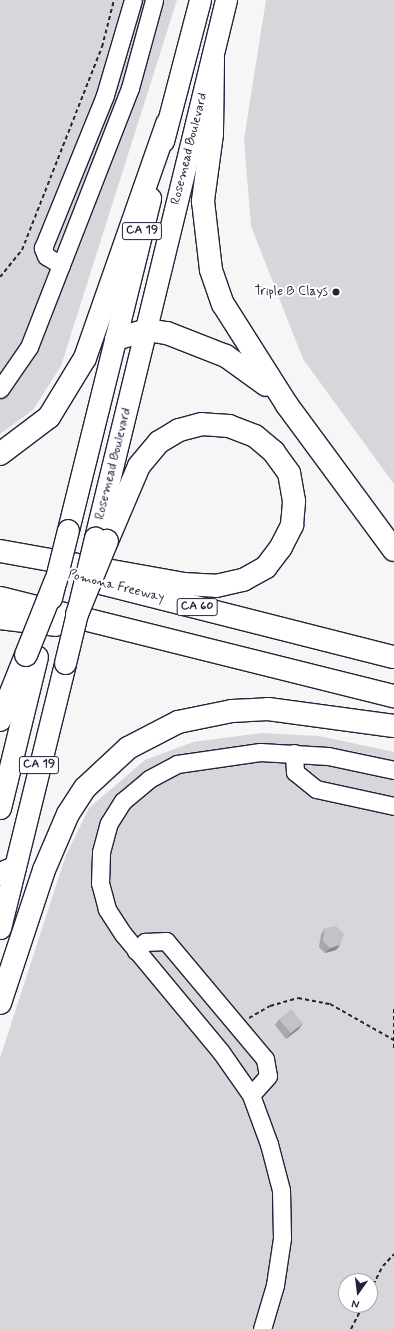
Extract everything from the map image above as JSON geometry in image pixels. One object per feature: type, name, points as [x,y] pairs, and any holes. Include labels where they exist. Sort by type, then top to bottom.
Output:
[{"type":"highway","points":[[213,59],[212,134],[203,201],[211,270],[223,304],[287,405],[394,550]]},
{"type":"highway","points":[[0,454],[49,417],[82,364],[167,124]]},
{"type":"highway","points":[[116,339],[147,330],[167,333],[226,356],[254,373],[287,405]]},
{"type":"highway","points":[[0,551],[182,584],[216,586],[243,580],[266,568],[281,547],[292,525],[294,501],[289,473],[274,452],[255,436],[229,426],[202,424],[179,430],[159,442],[139,466],[101,540],[76,614]]},
{"type":"highway","name":"Pomona Freeway","points":[[0,558],[394,657]]},
{"type":"highway","points":[[0,720],[31,656],[56,580]]},
{"type":"highway","points":[[0,598],[394,696]]},
{"type":"highway","points":[[0,618],[152,636]]},
{"type":"highway","points":[[0,1003],[44,870],[68,814],[95,777],[128,748],[178,722],[232,711],[268,709],[394,726]]},
{"type":"main road","name":"CA 19","points":[[56,580],[116,339],[167,124],[200,0]]},
{"type":"main road","name":"Rosemead Boulevard","points":[[101,540],[147,330],[226,0]]},
{"type":"main road","name":"CA 19","points":[[0,928],[7,871],[65,663],[76,614]]},
{"type":"main road","name":"CA 19","points":[[0,808],[31,656]]},
{"type":"lane","points":[[61,265],[46,256],[43,248],[93,125],[122,46],[133,0]]},
{"type":"lane","points":[[0,389],[29,347],[135,73],[153,0]]},
{"type":"lane","points":[[93,125],[112,134]]},
{"type":"lane","points":[[262,1329],[276,1285],[282,1238],[281,1190],[251,1095],[221,1052],[136,951],[107,909],[100,883],[101,852],[109,823],[123,800],[149,779],[177,764],[260,752],[328,756],[394,770]]},
{"type":"lane","points":[[294,753],[295,772],[316,789],[394,806]]},
{"type":"lane","points":[[136,951],[145,942],[166,941],[265,1059],[268,1076],[251,1095]]},
{"type":"path","points":[[0,277],[22,250],[102,48],[114,0]]},
{"type":"path","points":[[237,1025],[270,1006],[298,998],[330,1004],[393,1039]]},
{"type":"path","points":[[394,1009],[394,1049]]},
{"type":"path","points":[[378,1276],[383,1266],[394,1254]]},
{"type":"path","points":[[351,1329],[359,1313]]},
{"type":"shaded area","points":[[0,0],[177,0],[61,366],[33,410],[0,434]]},
{"type":"shaded area","name":"Triple B Clays","points":[[266,0],[394,0],[394,484],[303,359],[251,226],[244,139]]},
{"type":"shaded area","points":[[262,733],[319,736],[394,752],[394,1329],[0,1329],[0,1058],[66,855],[89,808],[145,760],[193,742]]},
{"type":"building","points":[[336,926],[344,934],[340,945],[330,948],[323,941],[325,928]]},
{"type":"building","points":[[291,1009],[303,1023],[291,1033],[279,1019]]},
{"type":"place","name":"Triple B Clays","points":[[336,292]]}]
